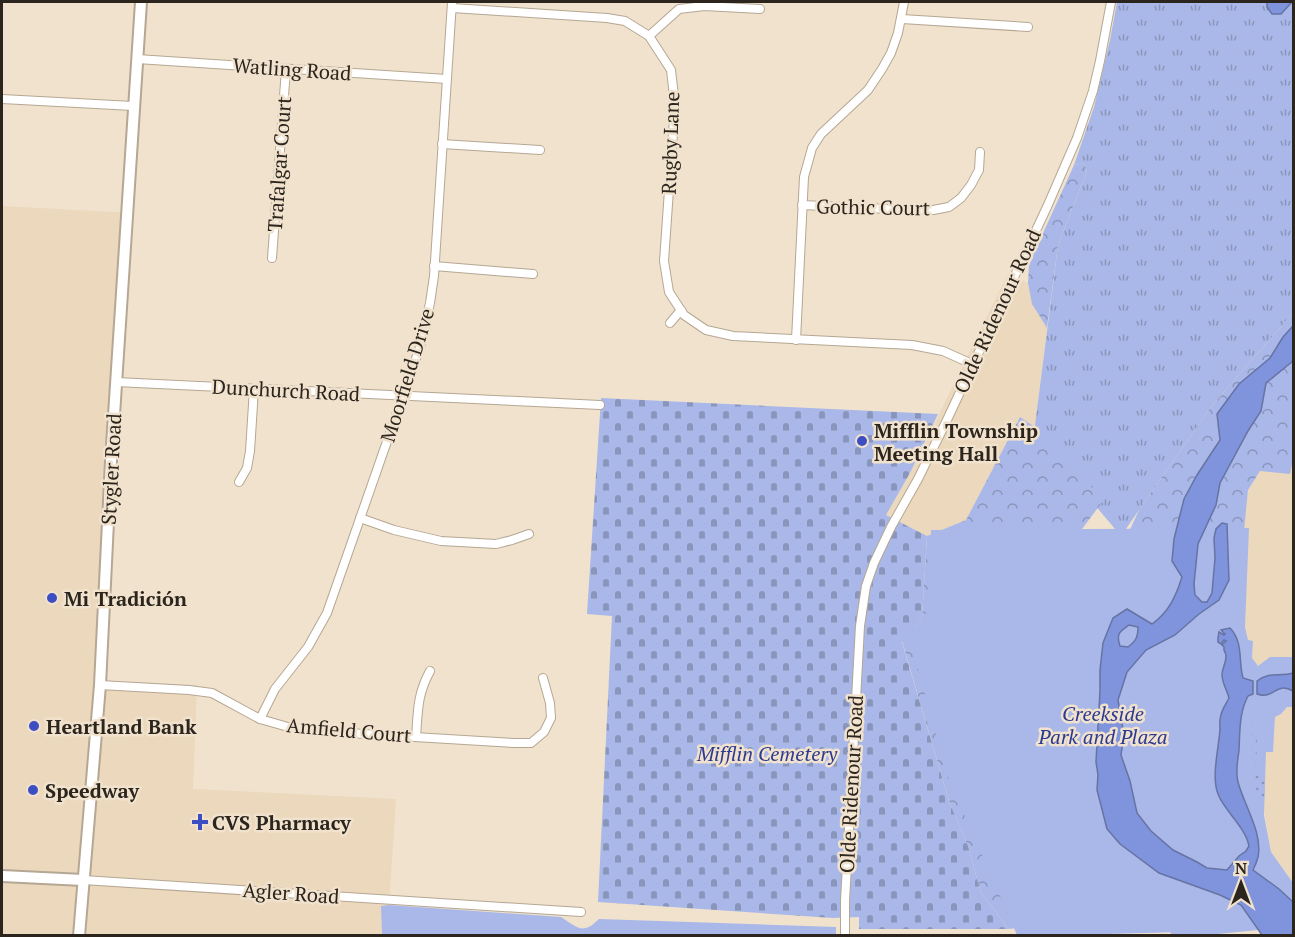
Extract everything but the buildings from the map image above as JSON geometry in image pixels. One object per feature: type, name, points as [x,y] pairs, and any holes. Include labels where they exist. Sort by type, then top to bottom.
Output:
[{"type":"main road","name":"Stygler Road","points":[[79,936],[100,685],[116,382],[141,2]]},
{"type":"main road","name":"Agler Road","points":[[2,876],[83,880]]},
{"type":"street","points":[[796,340],[804,177],[814,143],[868,90],[891,53],[902,19],[904,2]]},
{"type":"street","name":"Olde Ridenour Road","points":[[845,936],[859,638],[866,586],[886,536],[922,469],[1047,207],[1077,138],[1093,91],[1111,2]]},
{"type":"street","name":"Rugby Lane","points":[[452,5],[606,18],[625,21],[649,36],[671,70],[675,105],[664,261],[669,292],[684,315],[706,330],[733,336],[912,345],[943,351],[972,364]]},
{"type":"street","name":"Moorfield Drive","points":[[260,719],[275,689],[309,647],[327,613],[404,396],[422,336],[430,303],[434,266],[452,5]]},
{"type":"street","points":[[649,36],[679,9],[704,6],[760,9]]},
{"type":"street","points":[[902,19],[1028,27]]},
{"type":"street","name":"Watling Road","points":[[137,59],[447,79]]},
{"type":"street","name":"Trafalgar Court","points":[[272,258],[286,69]]},
{"type":"street","points":[[2,99],[133,106]]},
{"type":"street","points":[[442,144],[540,150]]},
{"type":"street","name":"Gothic Court","points":[[802,205],[904,210],[933,210],[949,207],[961,198],[971,185],[979,170],[980,152]]},
{"type":"street","points":[[434,266],[533,274]]},
{"type":"street","points":[[670,323],[681,310]]},
{"type":"street","name":"Dunchurch Road","points":[[116,382],[600,405]]},
{"type":"street","points":[[239,482],[249,459],[254,389]]},
{"type":"street","points":[[360,518],[394,530],[441,541],[496,544],[529,534]]},
{"type":"street","points":[[416,737],[418,704],[422,687],[430,671]]},
{"type":"street","name":"Amfield Court","points":[[100,685],[212,693],[260,719],[288,727],[315,731],[531,743],[544,732],[551,718],[550,703],[543,678]]},
{"type":"street","name":"Agler Road","points":[[83,880],[581,912]]},
{"type":"shaded area","points":[[1267,2],[1292,2],[1281,14],[1272,14],[1267,7]]},
{"type":"shaded area","points":[[2,206],[131,213],[113,522],[107,681],[197,685],[193,789],[396,799],[389,905],[381,906],[382,935],[2,935]]},
{"type":"shaded area","points":[[1008,274],[1028,283],[1032,304],[1047,328],[1035,427],[1019,418],[966,520],[927,536],[886,515],[910,473]]},
{"type":"shaded area","points":[[1293,326],[1293,361],[1266,383],[1261,411],[1220,483],[1216,505],[1198,544],[1195,595],[1202,602],[1207,602],[1212,593],[1214,538],[1216,529],[1222,523],[1227,524],[1229,580],[1219,600],[1175,635],[1146,650],[1127,672],[1118,700],[1124,735],[1121,755],[1137,813],[1151,831],[1173,850],[1207,868],[1227,870],[1249,846],[1243,832],[1221,801],[1215,779],[1220,719],[1229,698],[1222,674],[1226,656],[1222,645],[1226,641],[1224,640],[1221,644],[1218,638],[1219,632],[1225,634],[1221,630],[1230,628],[1234,634],[1239,646],[1243,678],[1253,681],[1253,694],[1248,696],[1241,716],[1237,770],[1238,782],[1258,838],[1258,857],[1253,870],[1293,902],[1293,935],[1262,935],[1241,905],[1159,873],[1120,844],[1107,829],[1097,790],[1096,762],[1103,643],[1113,618],[1127,609],[1152,624],[1171,603],[1182,577],[1172,561],[1174,539],[1184,499],[1220,440],[1217,414],[1239,384],[1270,358]],"holes":[[[1129,625],[1138,627],[1133,643],[1128,647],[1120,646],[1118,636],[1121,632]]]},
{"type":"shaded area","points":[[1293,454],[1293,657],[1270,657],[1258,667],[1252,658],[1253,642],[1248,641],[1245,627],[1248,528],[1244,528],[1248,490],[1260,471],[1290,473]]},
{"type":"shaded area","points":[[1293,673],[1293,691],[1282,688],[1268,695],[1257,694],[1257,681],[1262,678]]},
{"type":"shaded area","points":[[1287,707],[1293,707],[1293,883],[1271,852],[1264,810],[1266,752],[1273,752],[1275,717]]},
{"type":"green space","points":[[1117,2],[1293,2],[1293,313],[1210,408],[1121,536],[1034,433],[1058,245],[1087,171],[1084,163],[1074,165],[1094,107]]},
{"type":"green space","points":[[1084,163],[1087,171],[1058,245],[1047,328],[1032,304],[1028,283],[1029,264],[1074,165]]},
{"type":"green space","points":[[1293,313],[1293,326],[1270,358],[1239,384],[1217,414],[1220,439],[1184,499],[1174,539],[1258,930],[1208,935],[1171,935],[1121,549],[1139,510],[1210,408]]},
{"type":"green space","points":[[1293,361],[1294,454],[1290,474],[1260,471],[1248,490],[1236,613],[1198,544],[1216,505],[1220,483],[1261,411],[1266,383]]},
{"type":"green space","name":"Mifflin Cemetery","points":[[601,398],[938,414],[910,473],[886,515],[927,536],[922,618],[902,642],[949,801],[968,846],[981,893],[1009,929],[859,929],[859,917],[833,918],[598,902],[612,616],[587,614]]},
{"type":"green space","points":[[1020,417],[1047,435],[1103,501],[1073,541],[1052,923],[1009,929],[981,893],[968,846],[949,801],[902,641],[922,618],[927,536],[966,520]]},
{"type":"green space","name":"Creekside Park and Plaza","points":[[1249,528],[1245,627],[1248,640],[1253,641],[1252,658],[1258,666],[1270,657],[1293,657],[1293,707],[1287,707],[1275,717],[1273,752],[1266,752],[1264,815],[1271,852],[1293,883],[1293,929],[1017,935],[947,775],[911,643],[921,627],[930,601],[931,530]]},
{"type":"green space","points":[[1252,717],[1257,741],[1256,768],[1265,778],[1264,803],[1261,805],[1253,778]]},
{"type":"green space","points":[[381,906],[561,917],[580,928],[589,927],[599,919],[836,927],[836,936],[382,935]]},
{"type":"place","name":"Mifflin Township Meeting Hall","points":[[862,441]]},
{"type":"place","name":"Mi Tradición","points":[[52,598]]},
{"type":"place","name":"Heartland Bank","points":[[34,726]]},
{"type":"place","name":"Speedway","points":[[33,790]]},
{"type":"place","name":"CVS Pharmacy","points":[[200,822]]}]
